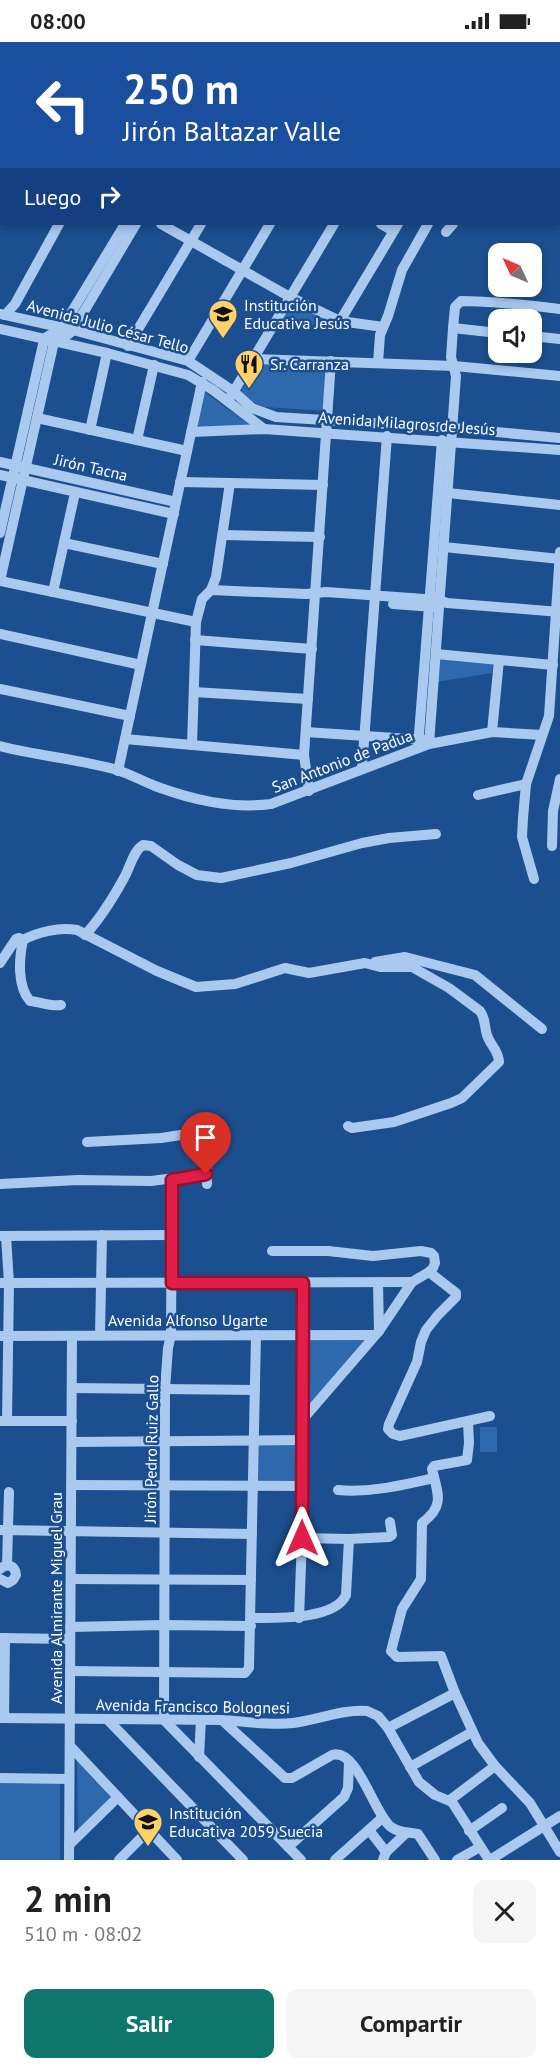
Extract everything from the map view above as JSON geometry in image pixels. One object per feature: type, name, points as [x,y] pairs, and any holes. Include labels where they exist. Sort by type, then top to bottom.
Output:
[{"type":"street","points":[[2,315],[15,304],[58,225]]},
{"type":"street","points":[[49,341],[69,334],[67,329],[124,225]]},
{"type":"street","points":[[67,329],[135,225]]},
{"type":"street","points":[[163,225],[290,297],[340,321],[383,327]]},
{"type":"street","points":[[128,346],[200,225]]},
{"type":"street","points":[[188,361],[269,225]]},
{"type":"street","points":[[230,396],[254,360],[333,225]]},
{"type":"street","points":[[378,363],[380,334],[406,261],[427,225]]},
{"type":"street","points":[[340,321],[396,227]]},
{"type":"street","points":[[424,742],[447,441],[453,428],[456,376],[451,357],[455,307],[461,301],[509,302],[560,309]]},
{"type":"street","name":"Avenida Julio César Tello","points":[[2,315],[67,329],[188,361],[230,396],[259,426]]},
{"type":"street","points":[[453,328],[488,332]]},
{"type":"street","name":"Avenida Julio César Tello","points":[[0,329],[107,353],[188,375],[265,414]]},
{"type":"street","points":[[542,337],[560,339]]},
{"type":"street","points":[[20,466],[37,418],[49,341]]},
{"type":"street","points":[[49,341],[20,466],[0,581],[196,622]]},
{"type":"street","points":[[90,430],[107,353]]},
{"type":"street","points":[[254,360],[454,366],[560,376]]},
{"type":"street","points":[[309,791],[304,756],[331,362]]},
{"type":"street","points":[[137,440],[154,365]]},
{"type":"street","points":[[118,771],[202,382]]},
{"type":"street","name":"Avenida Milagros de Jesús","points":[[265,414],[276,417],[453,428],[560,438]]},
{"type":"street","points":[[37,418],[187,451]]},
{"type":"street","name":"Avenida Milagros de Jesús","points":[[191,432],[259,426],[560,450]]},
{"type":"street","points":[[362,768],[387,436]]},
{"type":"street","points":[[424,742],[436,654],[436,603],[444,547],[448,493],[447,441]]},
{"type":"street","name":"Jirón Tacna","points":[[0,462],[176,502]]},
{"type":"street","points":[[0,475],[174,514]]},
{"type":"street","points":[[0,530],[18,479]]},
{"type":"street","points":[[180,482],[323,485]]},
{"type":"street","points":[[192,744],[196,622],[202,599],[211,590],[216,577],[230,483]]},
{"type":"street","points":[[53,592],[75,493]]},
{"type":"street","points":[[448,493],[560,505]]},
{"type":"street","points":[[223,535],[320,537]]},
{"type":"street","points":[[64,543],[163,564]]},
{"type":"street","points":[[444,547],[560,559]]},
{"type":"street","points":[[534,879],[522,837],[526,784],[549,716],[557,643],[560,552]]},
{"type":"street","points":[[211,590],[315,594],[324,598],[375,599],[557,611]]},
{"type":"street","points":[[0,634],[141,665]]},
{"type":"street","points":[[195,640],[312,649]]},
{"type":"street","points":[[436,654],[553,664]]},
{"type":"street","points":[[492,732],[499,660]]},
{"type":"street","points":[[0,689],[130,716]]},
{"type":"street","points":[[194,692],[308,699]]},
{"type":"street","points":[[306,732],[424,742]]},
{"type":"street","name":"San Antonio de Padua","points":[[0,746],[70,758],[118,771],[156,786],[208,802],[247,807],[272,804],[309,791],[424,742],[492,732],[542,735]]},
{"type":"street","points":[[125,739],[304,756]]},
{"type":"street","name":"San Antonio de Padua","points":[[0,753],[16,750]]},
{"type":"street","points":[[552,846],[552,812],[560,779]]},
{"type":"street","points":[[478,795],[526,784]]},
{"type":"street","points":[[85,934],[98,920],[125,877],[139,847],[143,845],[151,846],[197,875],[221,878],[291,863],[362,843],[436,834]]},
{"type":"street","points":[[0,963],[16,939],[23,940],[37,933],[65,929],[76,930],[156,970],[196,987],[235,984],[285,968],[309,973],[405,957],[475,975],[542,1029]]},
{"type":"street","points":[[23,940],[21,979],[25,996],[30,1001],[53,1006],[61,1005]]},
{"type":"street","points":[[348,1126],[352,1128],[394,1122],[462,1098],[499,1062],[498,1053],[486,1034],[484,1016],[449,988],[412,967],[380,967],[365,963]]},
{"type":"street","points":[[0,1184],[206,1179],[207,1131],[161,1138],[87,1142]]},
{"type":"street","name":"Jirón Pedro Ruiz Gallo","points":[[164,1720],[165,1389],[171,1335],[172,1180]]},
{"type":"street","points":[[100,1335],[102,1235]]},
{"type":"street","points":[[72,1421],[4,1421],[3,1236],[172,1235]]},
{"type":"street","points":[[272,1251],[328,1251],[373,1256],[421,1251],[434,1256],[435,1263],[429,1272],[412,1282],[377,1333],[303,1419]]},
{"type":"street","points":[[429,1272],[457,1295],[426,1330],[417,1362],[388,1429],[400,1436],[490,1416]]},
{"type":"street","points":[[4,1283],[412,1282]]},
{"type":"street","points":[[299,1618],[302,1538],[303,1283]]},
{"type":"street","points":[[377,1333],[378,1283]]},
{"type":"street","name":"Avenida Alfonso Ugarte","points":[[4,1336],[377,1333]]},
{"type":"street","name":"Avenida Almirante Miguel Grau","points":[[69,1860],[72,1335]]},
{"type":"street","points":[[70,1671],[244,1673],[249,1668],[252,1622],[256,1335]]},
{"type":"street","points":[[72,1388],[255,1390]]},
{"type":"street","points":[[468,1422],[468,1458],[465,1461],[434,1466],[432,1469],[438,1504],[432,1515],[421,1526],[421,1579],[402,1610],[391,1651],[397,1657],[441,1656],[472,1732],[486,1756],[530,1803],[560,1852]]},
{"type":"street","points":[[72,1442],[302,1440]]},
{"type":"street","points":[[338,1490],[384,1488],[434,1478]]},
{"type":"street","points":[[71,1485],[302,1486]]},
{"type":"street","points":[[0,1579],[8,1583],[15,1578],[15,1569],[3,1567],[4,1530],[9,1492]]},
{"type":"street","points":[[302,1538],[389,1538],[392,1535],[390,1522]]},
{"type":"street","points":[[4,1530],[252,1534]]},
{"type":"street","points":[[2,1718],[3,1638],[164,1625],[299,1618],[338,1605],[345,1599],[349,1539]]},
{"type":"street","points":[[71,1580],[251,1580]]},
{"type":"street","points":[[388,1728],[455,1693]]},
{"type":"street","name":"Avenida Francisco Bolognesi","points":[[2,1718],[222,1720],[285,1724],[362,1710],[368,1711],[378,1716],[388,1728],[419,1782],[435,1795],[450,1800]]},
{"type":"street","points":[[107,1719],[243,1860]]},
{"type":"street","points":[[164,1720],[301,1860]]},
{"type":"street","points":[[200,1757],[201,1720]]},
{"type":"street","points":[[222,1720],[285,1778],[292,1778],[337,1754],[346,1756],[371,1794],[382,1818],[393,1829],[416,1833],[420,1836],[435,1860]]},
{"type":"street","points":[[410,1767],[472,1732]]},
{"type":"street","points":[[70,1746],[177,1860]]},
{"type":"street","points":[[288,1846],[344,1797],[348,1788],[349,1761]]},
{"type":"street","points":[[495,1767],[450,1800],[489,1860],[560,1816]]},
{"type":"street","points":[[0,1778],[69,1779]]},
{"type":"street","points":[[69,1845],[117,1797]]},
{"type":"street","points":[[469,1831],[502,1808]]},
{"type":"street","points":[[335,1860],[382,1818]]},
{"type":"street","points":[[119,1860],[149,1830]]},
{"type":"street","points":[[369,1830],[384,1856],[406,1833]]},
{"type":"street","points":[[457,1860],[480,1847]]},
{"type":"shaded area","points":[[293,302],[335,322],[331,326],[282,322]]},
{"type":"shaded area","points":[[260,364],[326,367],[323,411],[265,407],[253,402],[241,391],[253,372],[261,374]]},
{"type":"shaded area","points":[[204,392],[251,426],[197,429]]},
{"type":"shaded area","points":[[438,659],[493,663],[492,673],[436,682]]},
{"type":"shaded area","points":[[307,1340],[366,1340],[308,1407]]},
{"type":"shaded area","points":[[480,1427],[497,1427],[497,1452],[480,1452]]},
{"type":"shaded area","points":[[257,1444],[300,1444],[299,1482],[257,1482]]},
{"type":"shaded area","points":[[77,1758],[114,1797],[78,1833]]},
{"type":"shaded area","points":[[0,1781],[60,1782],[60,1860],[0,1860]]},
{"type":"place","name":"Institución Educativa Jesús","points":[[223,340]]},
{"type":"place","name":"Sr. Carranza","points":[[249,390]]},
{"type":"place","name":"Institución Educativa 2059 Suecia","points":[[148,1848]]},
{"type":"route","points":[[206,1174],[172,1180],[172,1283],[303,1283],[302,1538]]}]
